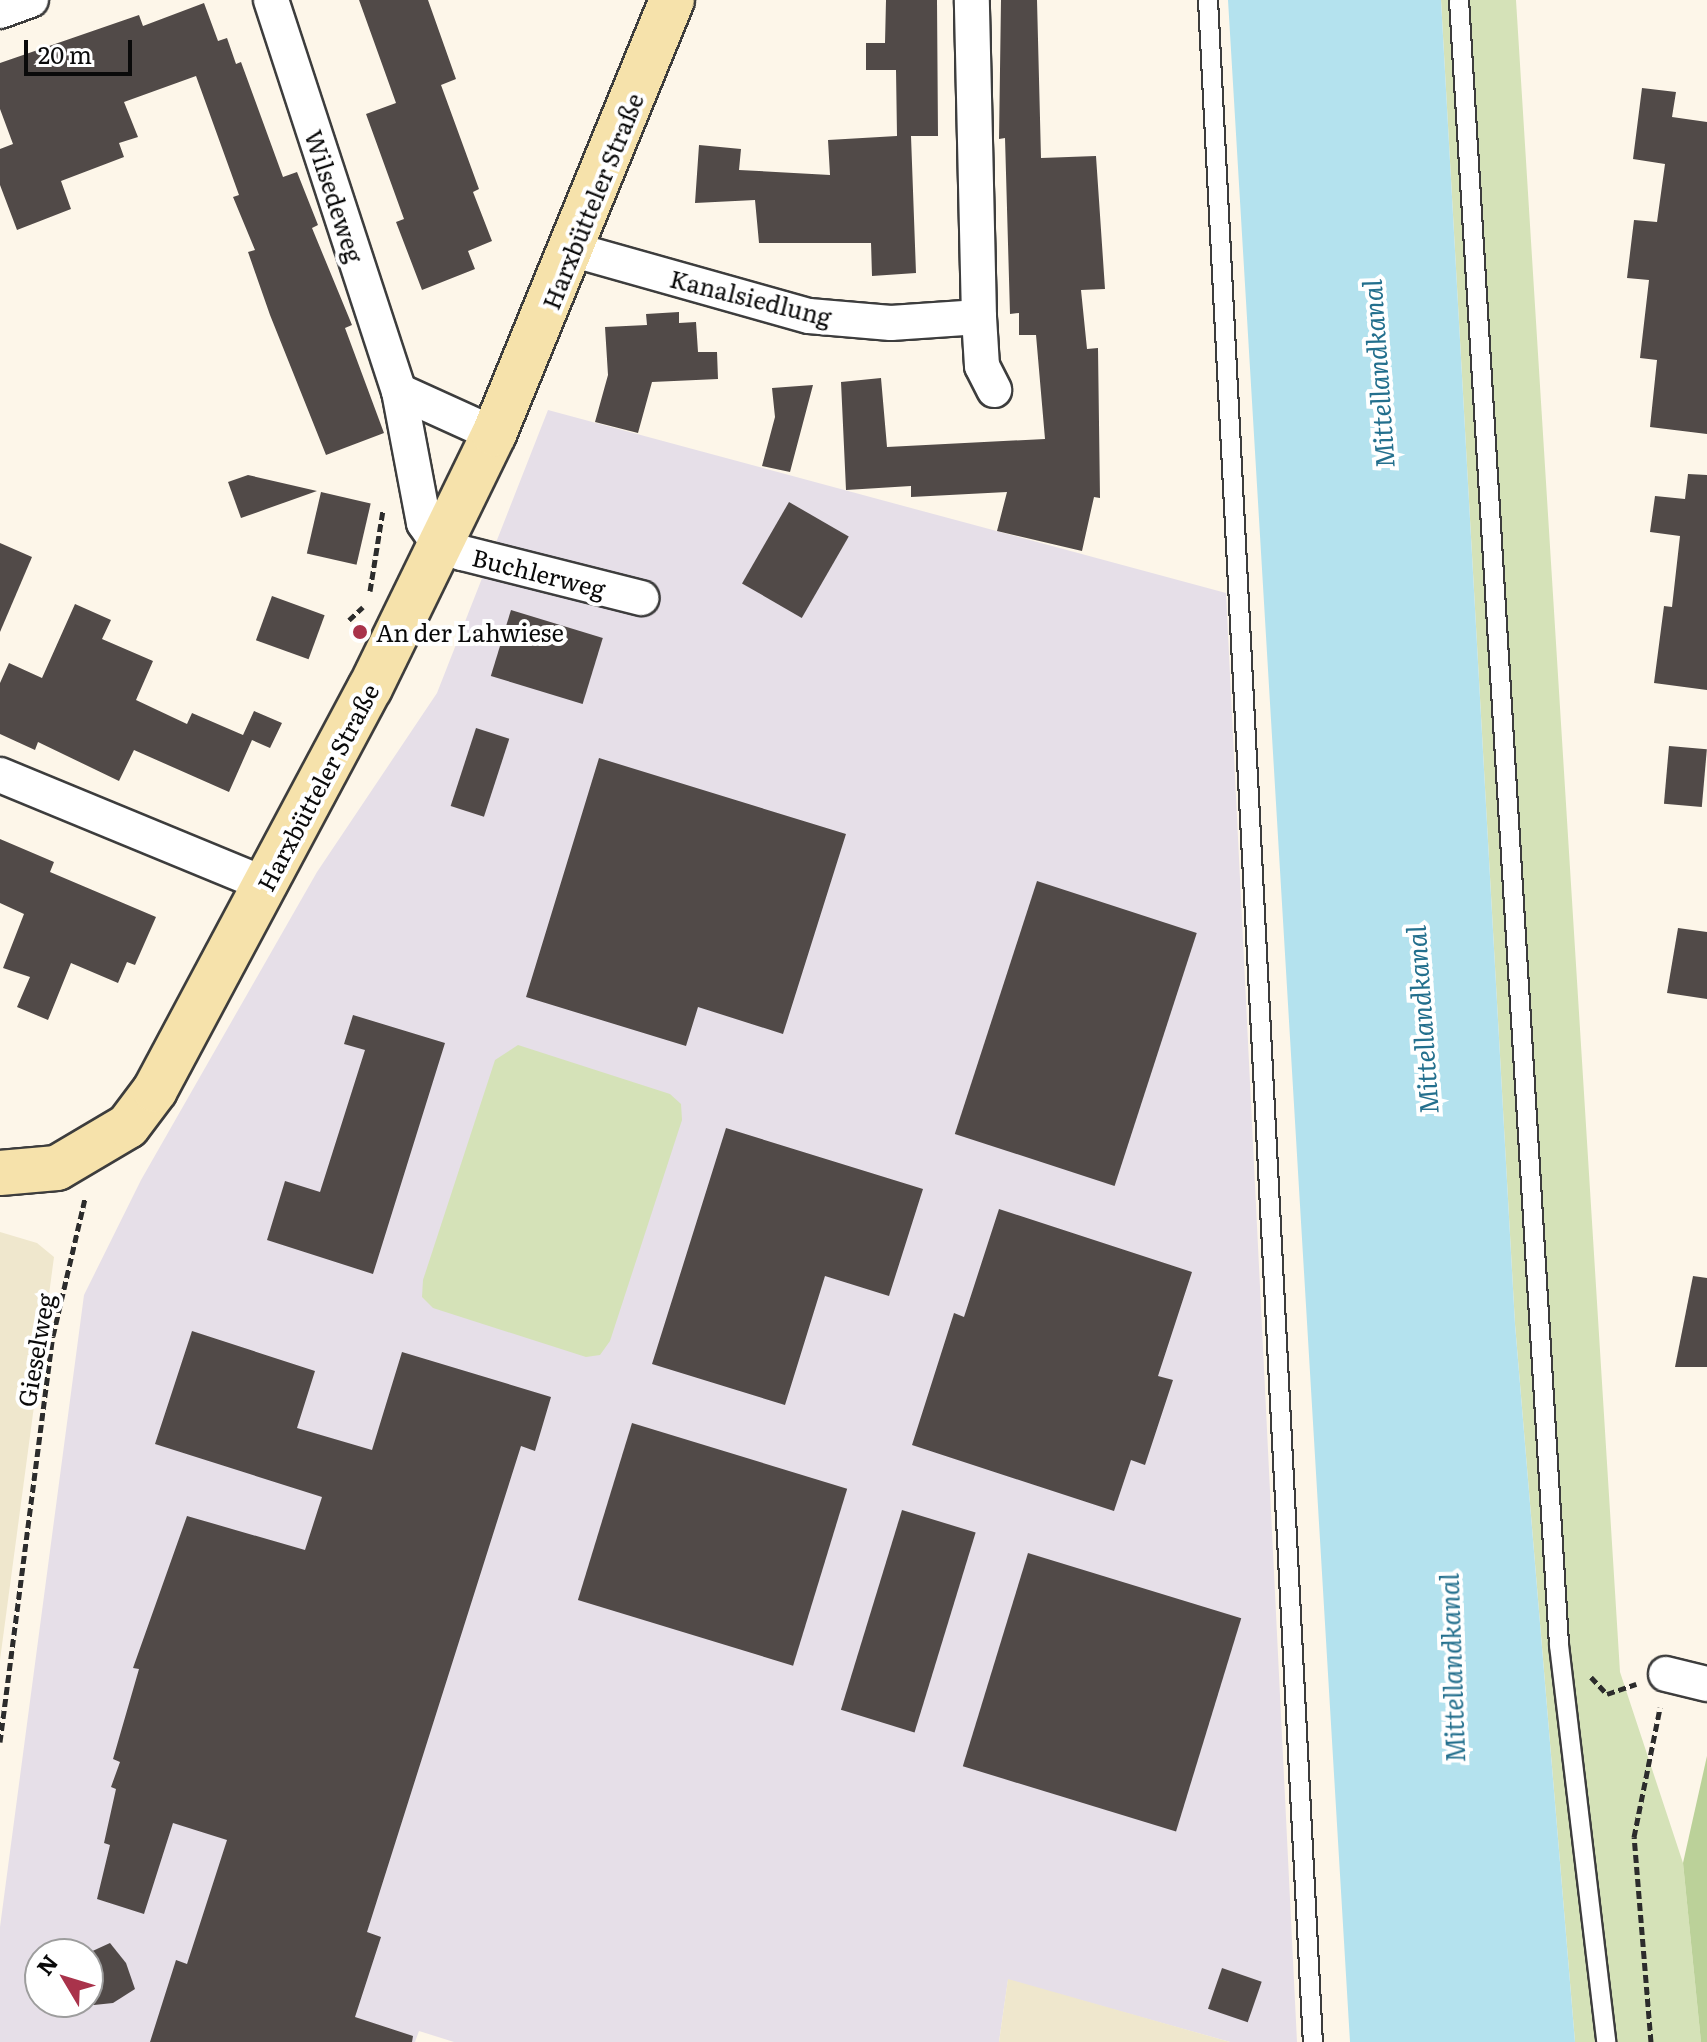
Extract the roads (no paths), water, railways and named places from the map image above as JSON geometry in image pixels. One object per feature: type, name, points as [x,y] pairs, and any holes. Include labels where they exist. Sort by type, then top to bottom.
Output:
[{"type":"street","points":[[0,11],[31,0]]},
{"type":"street","name":"Wilsedeweg","points":[[271,0],[399,391],[424,523],[438,543]]},
{"type":"street","name":"Harxbütteler Straße","points":[[0,1173],[57,1168],[128,1126],[155,1090],[387,653],[438,543],[494,434],[574,250],[672,0]]},
{"type":"street","points":[[972,0],[979,317],[982,366],[994,390]]},
{"type":"street","name":"Kanalsiedlung","points":[[574,250],[809,316],[891,323],[979,317]]},
{"type":"street","points":[[399,391],[494,434]]},
{"type":"street","name":"Buchlerweg","points":[[438,543],[641,598]]},
{"type":"street","points":[[0,775],[265,884]]},
{"type":"street","points":[[1666,1674],[1707,1684]]},
{"type":"lane","points":[[1208,0],[1313,2042]]},
{"type":"lane","points":[[1459,0],[1559,1645],[1606,2042]]},
{"type":"water","name":"Mittellandkanal","points":[[1228,0],[1441,0],[1515,1324],[1575,2042],[1350,2042]]},
{"type":"place","name":"An der Lahwiese","points":[[360,632]]}]
